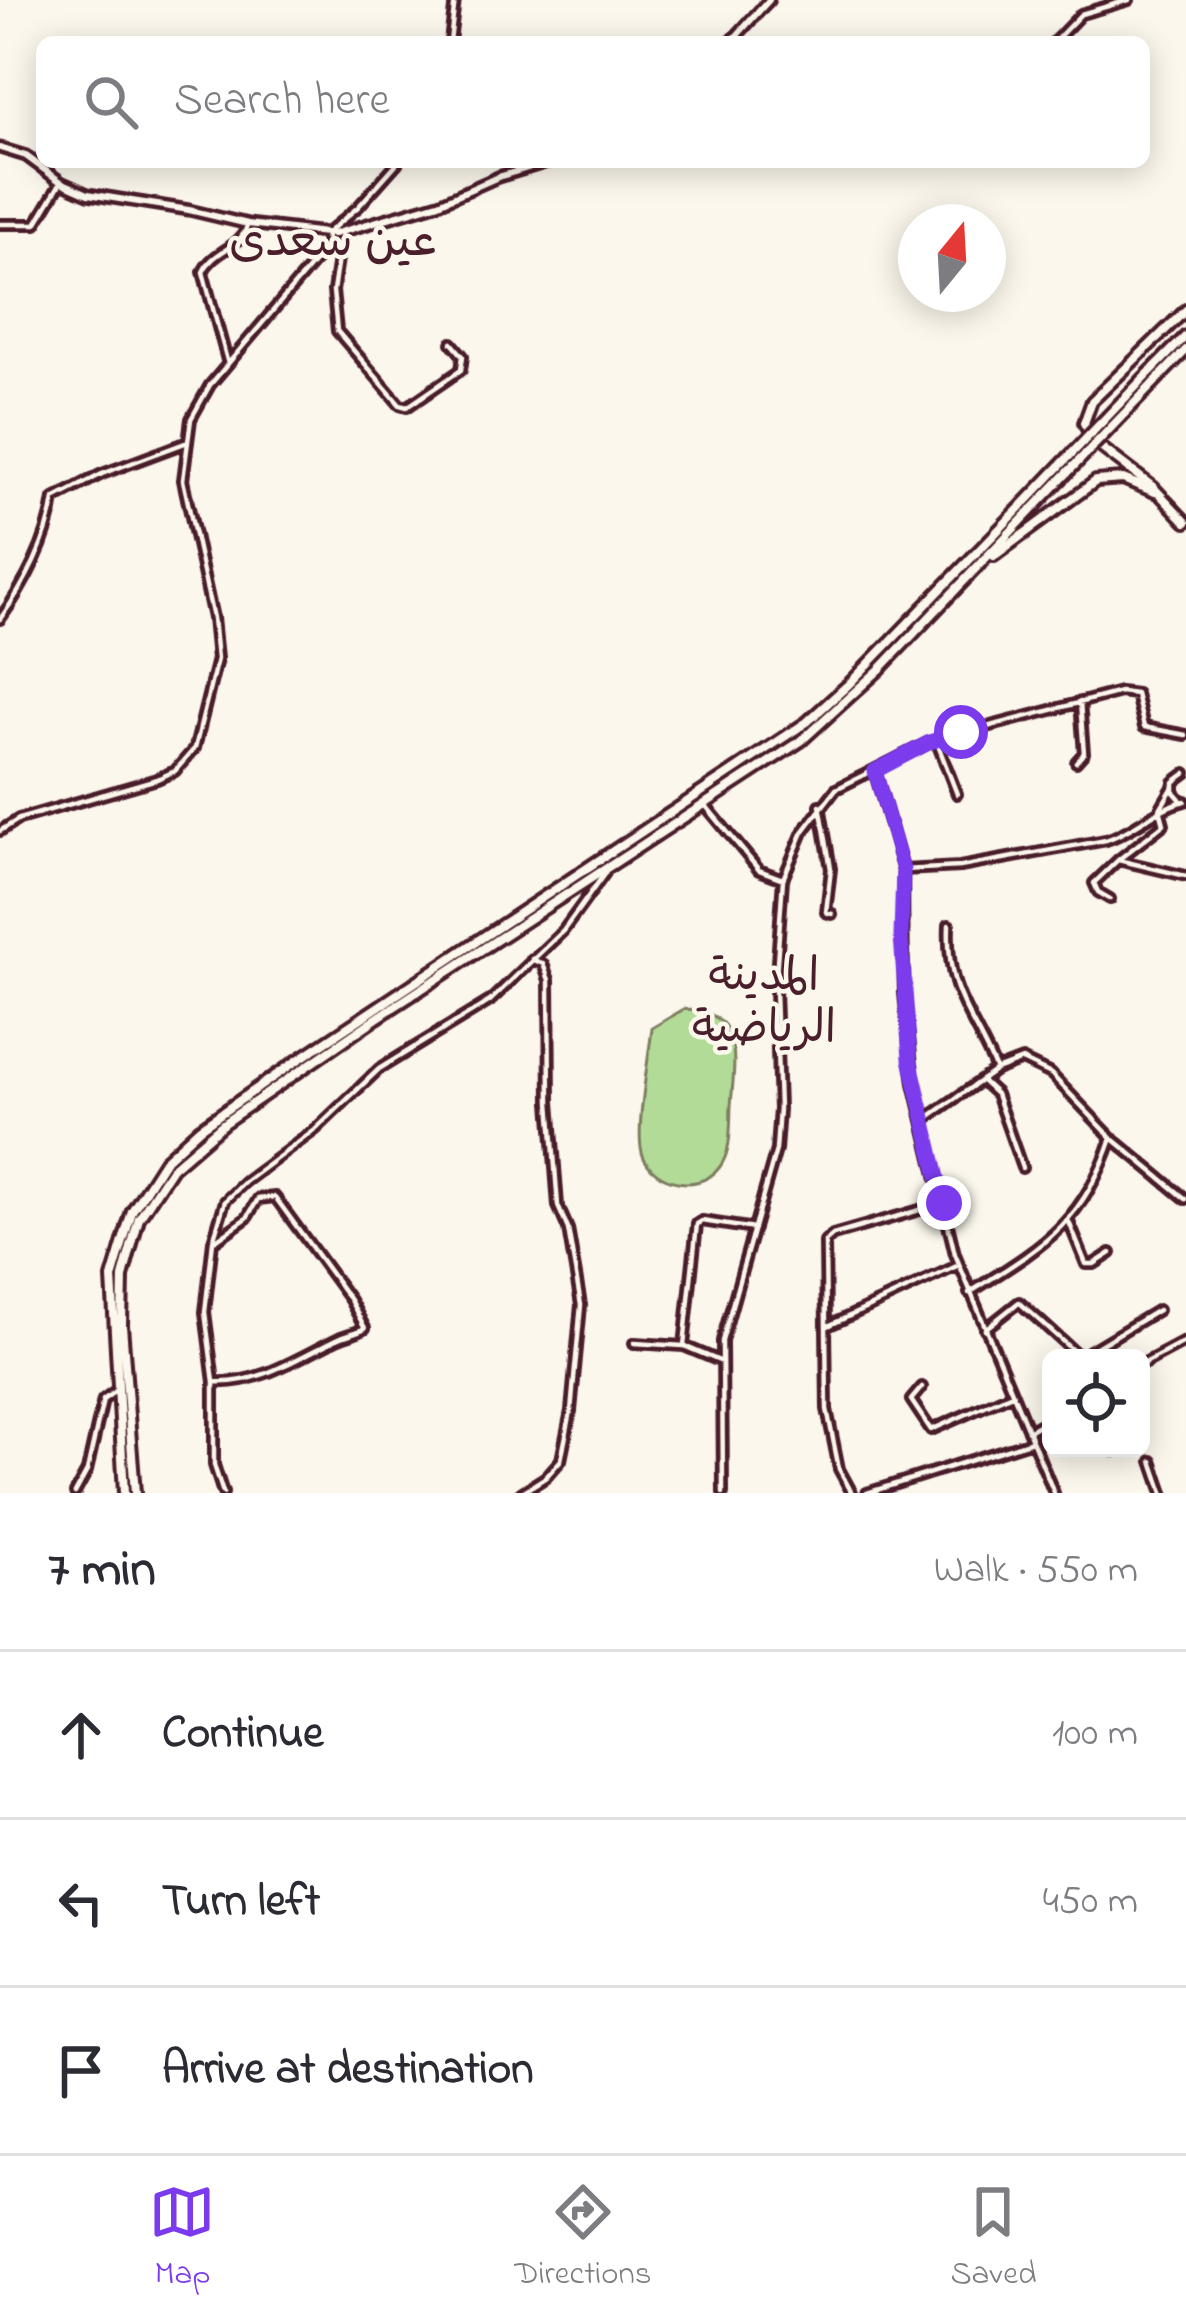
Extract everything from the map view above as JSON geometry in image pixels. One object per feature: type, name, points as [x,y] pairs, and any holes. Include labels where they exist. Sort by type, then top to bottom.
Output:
[{"type":"main road","points":[[1186,310],[1092,401],[1084,417],[1094,442],[1161,495],[1186,522]]},
{"type":"main road","points":[[124,1493],[111,1301],[116,1257],[141,1193],[178,1147],[331,1037],[807,722],[1017,518],[1186,336]]},
{"type":"main road","points":[[1148,382],[1186,350]]},
{"type":"main road","points":[[969,575],[1096,481],[1123,478],[1161,495]]},
{"type":"main road","points":[[135,1493],[121,1296],[131,1239],[160,1180],[224,1123],[377,1018],[706,806],[829,718],[969,575],[1017,518]]},
{"type":"street","points":[[451,36],[455,0]]},
{"type":"street","points":[[736,36],[769,0]]},
{"type":"street","points":[[1060,36],[1081,14],[1129,0]]},
{"type":"street","points":[[0,148],[36,163]]},
{"type":"street","points":[[42,168],[88,194],[248,224],[327,233],[342,233],[439,203],[528,168]]},
{"type":"street","points":[[0,831],[44,811],[176,771],[196,748],[218,646],[185,496],[185,443],[198,403],[326,248],[327,233],[358,208],[393,168]]},
{"type":"street","points":[[0,224],[36,224],[61,182]]},
{"type":"street","points":[[228,364],[203,272],[212,258],[242,239],[248,224]]},
{"type":"street","points":[[342,233],[333,291],[337,331],[400,405],[407,407],[460,370],[463,356],[452,343]]},
{"type":"street","points":[[0,619],[17,595],[50,526],[54,499],[102,473],[185,443]]},
{"type":"street","points":[[723,1493],[726,1323],[769,1182],[778,1124],[774,1018],[783,879],[820,805],[842,785],[936,740],[1130,691],[1137,698],[1144,727],[1186,735]]},
{"type":"street","points":[[1076,762],[1084,753],[1080,702]]},
{"type":"street","points":[[936,740],[957,794]]},
{"type":"street","points":[[875,771],[903,870],[904,1007],[923,1121],[969,1294],[1054,1493]]},
{"type":"street","points":[[1110,899],[1094,883],[1164,824],[1160,809],[1176,778],[1186,772]]},
{"type":"street","points":[[1173,787],[1185,801]]},
{"type":"street","points":[[903,870],[960,868],[1112,838],[1160,809],[1185,801]]},
{"type":"street","points":[[820,805],[831,869],[826,909],[832,914]]},
{"type":"street","points":[[706,806],[759,870],[783,879]]},
{"type":"street","points":[[1118,860],[1186,876]]},
{"type":"street","points":[[223,1493],[214,1465],[214,1382],[205,1312],[220,1210],[244,1182],[315,1130],[396,1056],[478,1010],[580,912],[605,873]]},
{"type":"street","points":[[949,926],[947,958],[953,984],[996,1070]]},
{"type":"street","points":[[521,1493],[561,1460],[571,1411],[581,1305],[568,1229],[558,1206],[550,1102],[549,980],[543,964],[532,959]]},
{"type":"street","points":[[923,1121],[996,1070],[1022,1060],[1041,1068],[1076,1097],[1112,1138],[1186,1198]]},
{"type":"street","points":[[982,1081],[996,1094],[1022,1168]]},
{"type":"street","points":[[969,1294],[1069,1222],[1112,1138]]},
{"type":"street","points":[[213,1241],[247,1218],[257,1198],[275,1197],[364,1324],[359,1333],[335,1340],[300,1360],[233,1383],[214,1382]]},
{"type":"street","points":[[853,1493],[839,1469],[830,1430],[828,1238],[944,1203]]},
{"type":"street","points":[[1069,1222],[1086,1264],[1111,1253]]},
{"type":"street","points":[[684,1346],[697,1224],[754,1229]]},
{"type":"street","points":[[828,1326],[959,1265]]},
{"type":"street","points":[[985,1329],[1019,1302],[1070,1349]]},
{"type":"street","points":[[1095,1349],[1158,1310]]},
{"type":"street","points":[[1150,1360],[1186,1341]]},
{"type":"street","points":[[634,1343],[684,1346],[722,1362]]},
{"type":"street","points":[[922,1387],[911,1400],[932,1430],[1012,1394]]},
{"type":"street","points":[[75,1493],[87,1472],[103,1400],[118,1389]]},
{"type":"street","points":[[1028,1431],[1042,1423]]},
{"type":"street","points":[[867,1493],[1032,1441]]},
{"type":"street","points":[[1152,1461],[1163,1493]]},
{"type":"green space","points":[[684,1009],[718,1019],[727,1029],[734,1056],[726,1154],[709,1177],[686,1183],[652,1169],[640,1136],[652,1028]]},
{"type":"district","name":"عين سعدى","points":[[333,238]]},
{"type":"district","name":"المدينة الرياضية","points":[[764,999]]},
{"type":"route","points":[[944,1203],[910,1059],[901,936],[903,870],[875,771],[930,742],[961,732]]}]
